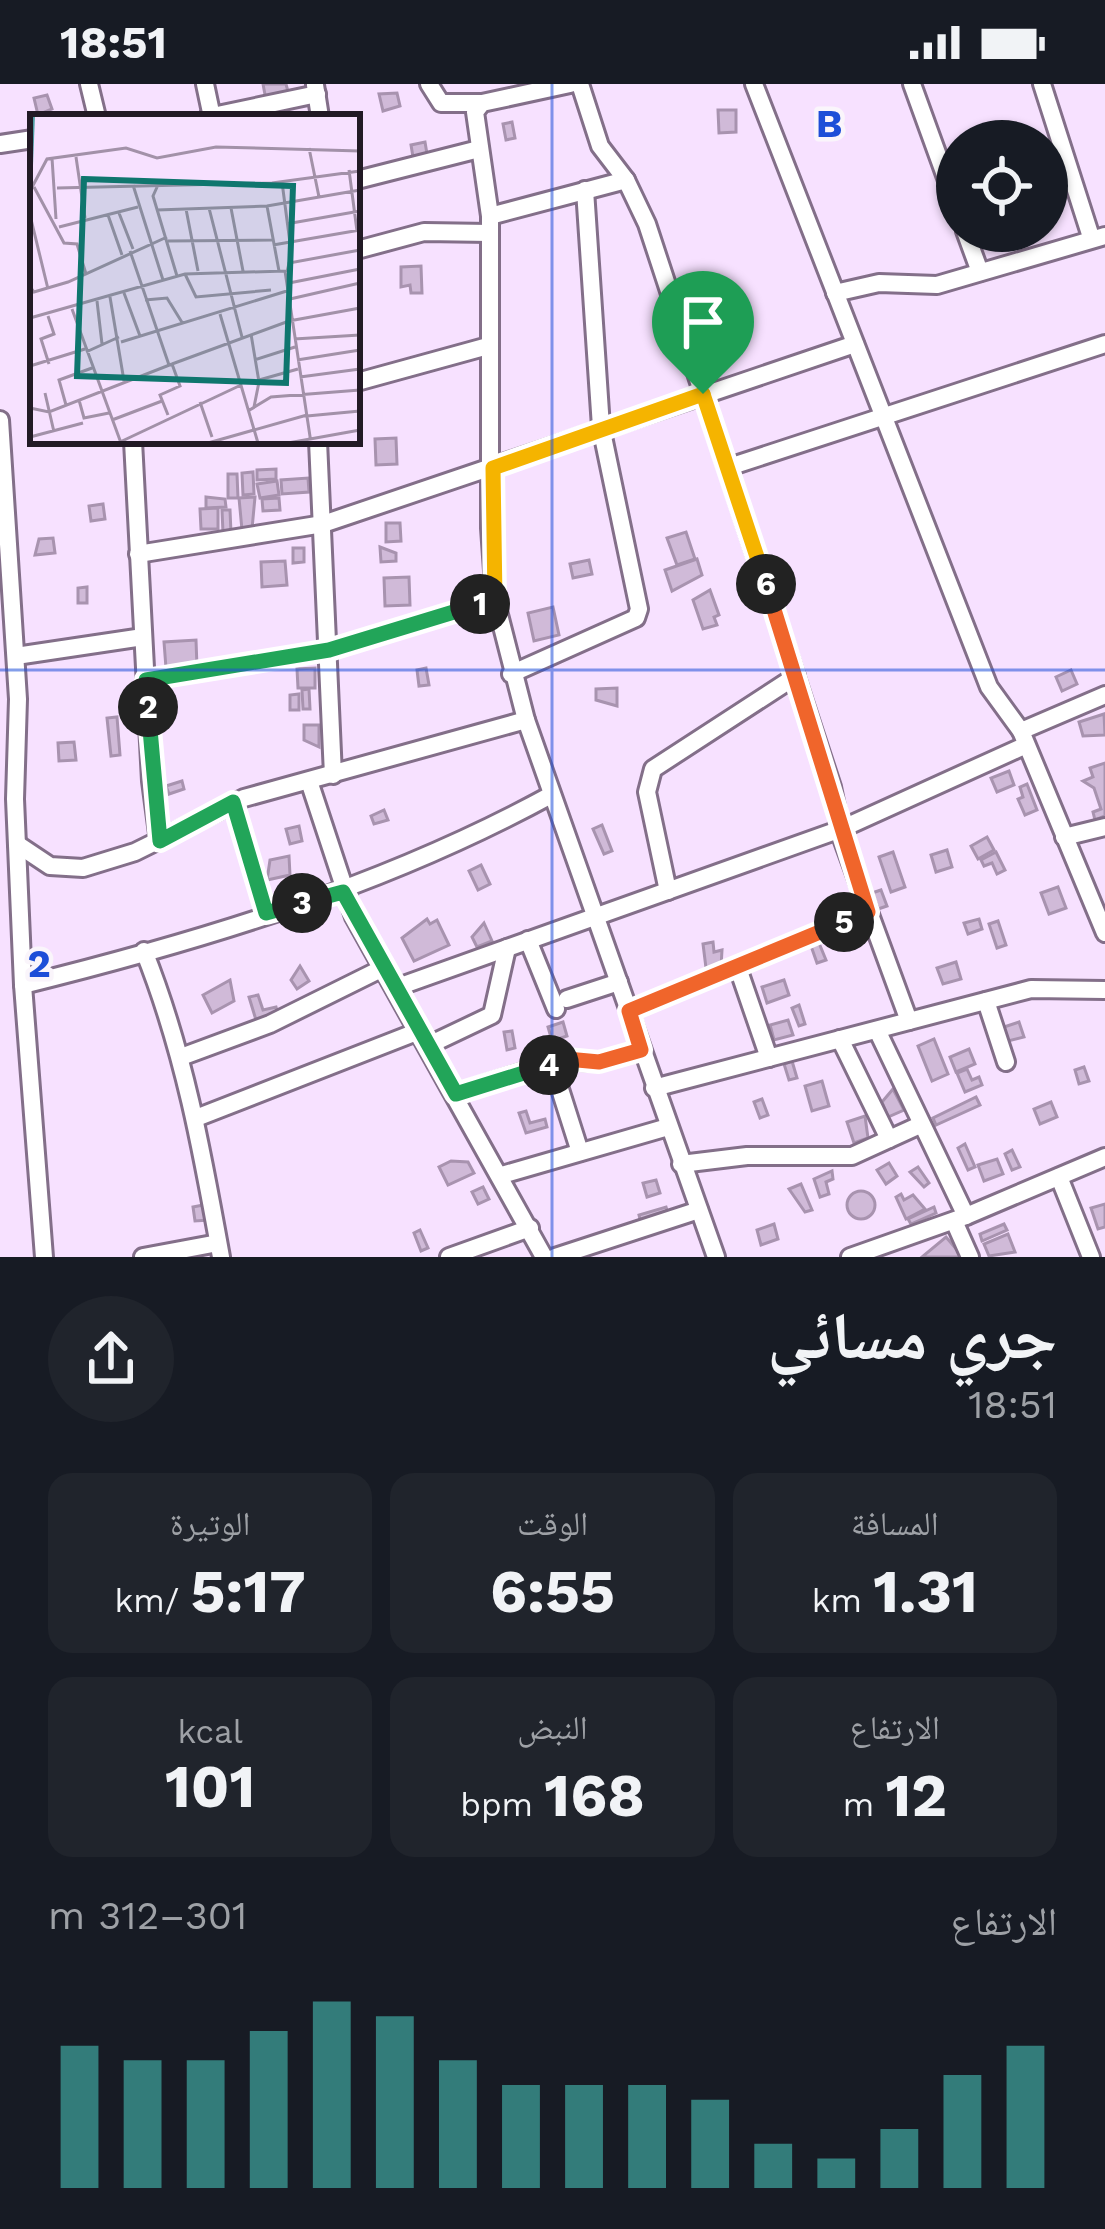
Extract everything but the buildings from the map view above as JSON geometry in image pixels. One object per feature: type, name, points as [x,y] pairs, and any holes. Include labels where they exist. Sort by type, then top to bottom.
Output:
[{"type":"street","points":[[89,84],[96,114]]},
{"type":"street","points":[[206,84],[210,114]]},
{"type":"street","points":[[429,84],[441,103],[482,103],[570,84]]},
{"type":"street","points":[[580,84],[599,146],[626,180],[647,224],[836,797],[841,830],[909,1022]]},
{"type":"street","points":[[754,84],[988,687],[1023,738],[1105,933]]},
{"type":"street","points":[[912,84],[936,150]]},
{"type":"street","points":[[835,293],[879,284],[937,285],[1098,237],[1042,84]]},
{"type":"street","points":[[221,114],[316,89]]},
{"type":"street","points":[[482,103],[475,112],[490,225],[488,346],[495,599],[511,674],[551,795],[716,1257]]},
{"type":"street","points":[[0,144],[30,139]]},
{"type":"street","points":[[360,179],[479,149]]},
{"type":"street","points":[[360,249],[424,232],[490,225],[626,180]]},
{"type":"street","points":[[511,674],[638,614],[601,427],[585,190]]},
{"type":"street","points":[[973,252],[980,272]]},
{"type":"street","points":[[138,554],[323,524],[855,344]]},
{"type":"street","points":[[729,467],[1105,344]]},
{"type":"street","points":[[360,381],[488,346]]},
{"type":"street","points":[[0,420],[16,656],[23,985],[44,1257]]},
{"type":"street","points":[[133,444],[160,841]]},
{"type":"street","points":[[318,444],[334,775]]},
{"type":"street","points":[[146,680],[329,650],[495,599]]},
{"type":"street","points":[[16,656],[143,637]]},
{"type":"street","points":[[668,891],[647,792],[653,769],[796,676]]},
{"type":"street","points":[[395,988],[841,830],[1105,694]]},
{"type":"street","points":[[17,844],[41,862],[72,869],[160,841],[233,802],[526,720]]},
{"type":"street","points":[[308,781],[343,892],[544,1257]]},
{"type":"street","points":[[23,985],[343,892],[469,841],[551,795]]},
{"type":"street","points":[[233,802],[266,913]]},
{"type":"street","points":[[1064,837],[1105,826]]},
{"type":"street","points":[[629,1011],[868,912]]},
{"type":"street","points":[[528,940],[561,1004],[619,982]]},
{"type":"street","points":[[196,1118],[492,1015],[507,948]]},
{"type":"street","points":[[143,1257],[220,1250],[181,1057],[144,951]]},
{"type":"street","points":[[181,1057],[270,1024],[383,968]]},
{"type":"street","points":[[738,968],[769,1058]]},
{"type":"street","points":[[654,1088],[1031,989],[1105,990]]},
{"type":"street","points":[[986,1001],[1006,1061]]},
{"type":"street","points":[[877,1030],[960,1218],[970,1257]]},
{"type":"street","points":[[841,1039],[890,1139]]},
{"type":"street","points":[[456,1094],[552,1064],[599,1062],[641,1050]]},
{"type":"street","points":[[552,1064],[580,1152]]},
{"type":"street","points":[[681,1164],[747,1156],[837,1158],[920,1125]]},
{"type":"street","points":[[502,1175],[668,1126]]},
{"type":"street","points":[[850,1257],[960,1218],[1105,1157]]},
{"type":"street","points":[[1059,1177],[1091,1257]]},
{"type":"street","points":[[556,1257],[698,1210]]},
{"type":"street","points":[[449,1257],[530,1228]]},
{"type":"route","points":[[703,394],[836,797],[843,841],[868,912],[719,978],[629,1011],[641,1050],[599,1062],[560,1060],[456,1094],[343,892],[266,913],[233,802],[160,841],[151,782],[146,680],[329,650],[495,599],[490,528],[493,468],[703,394]]}]
